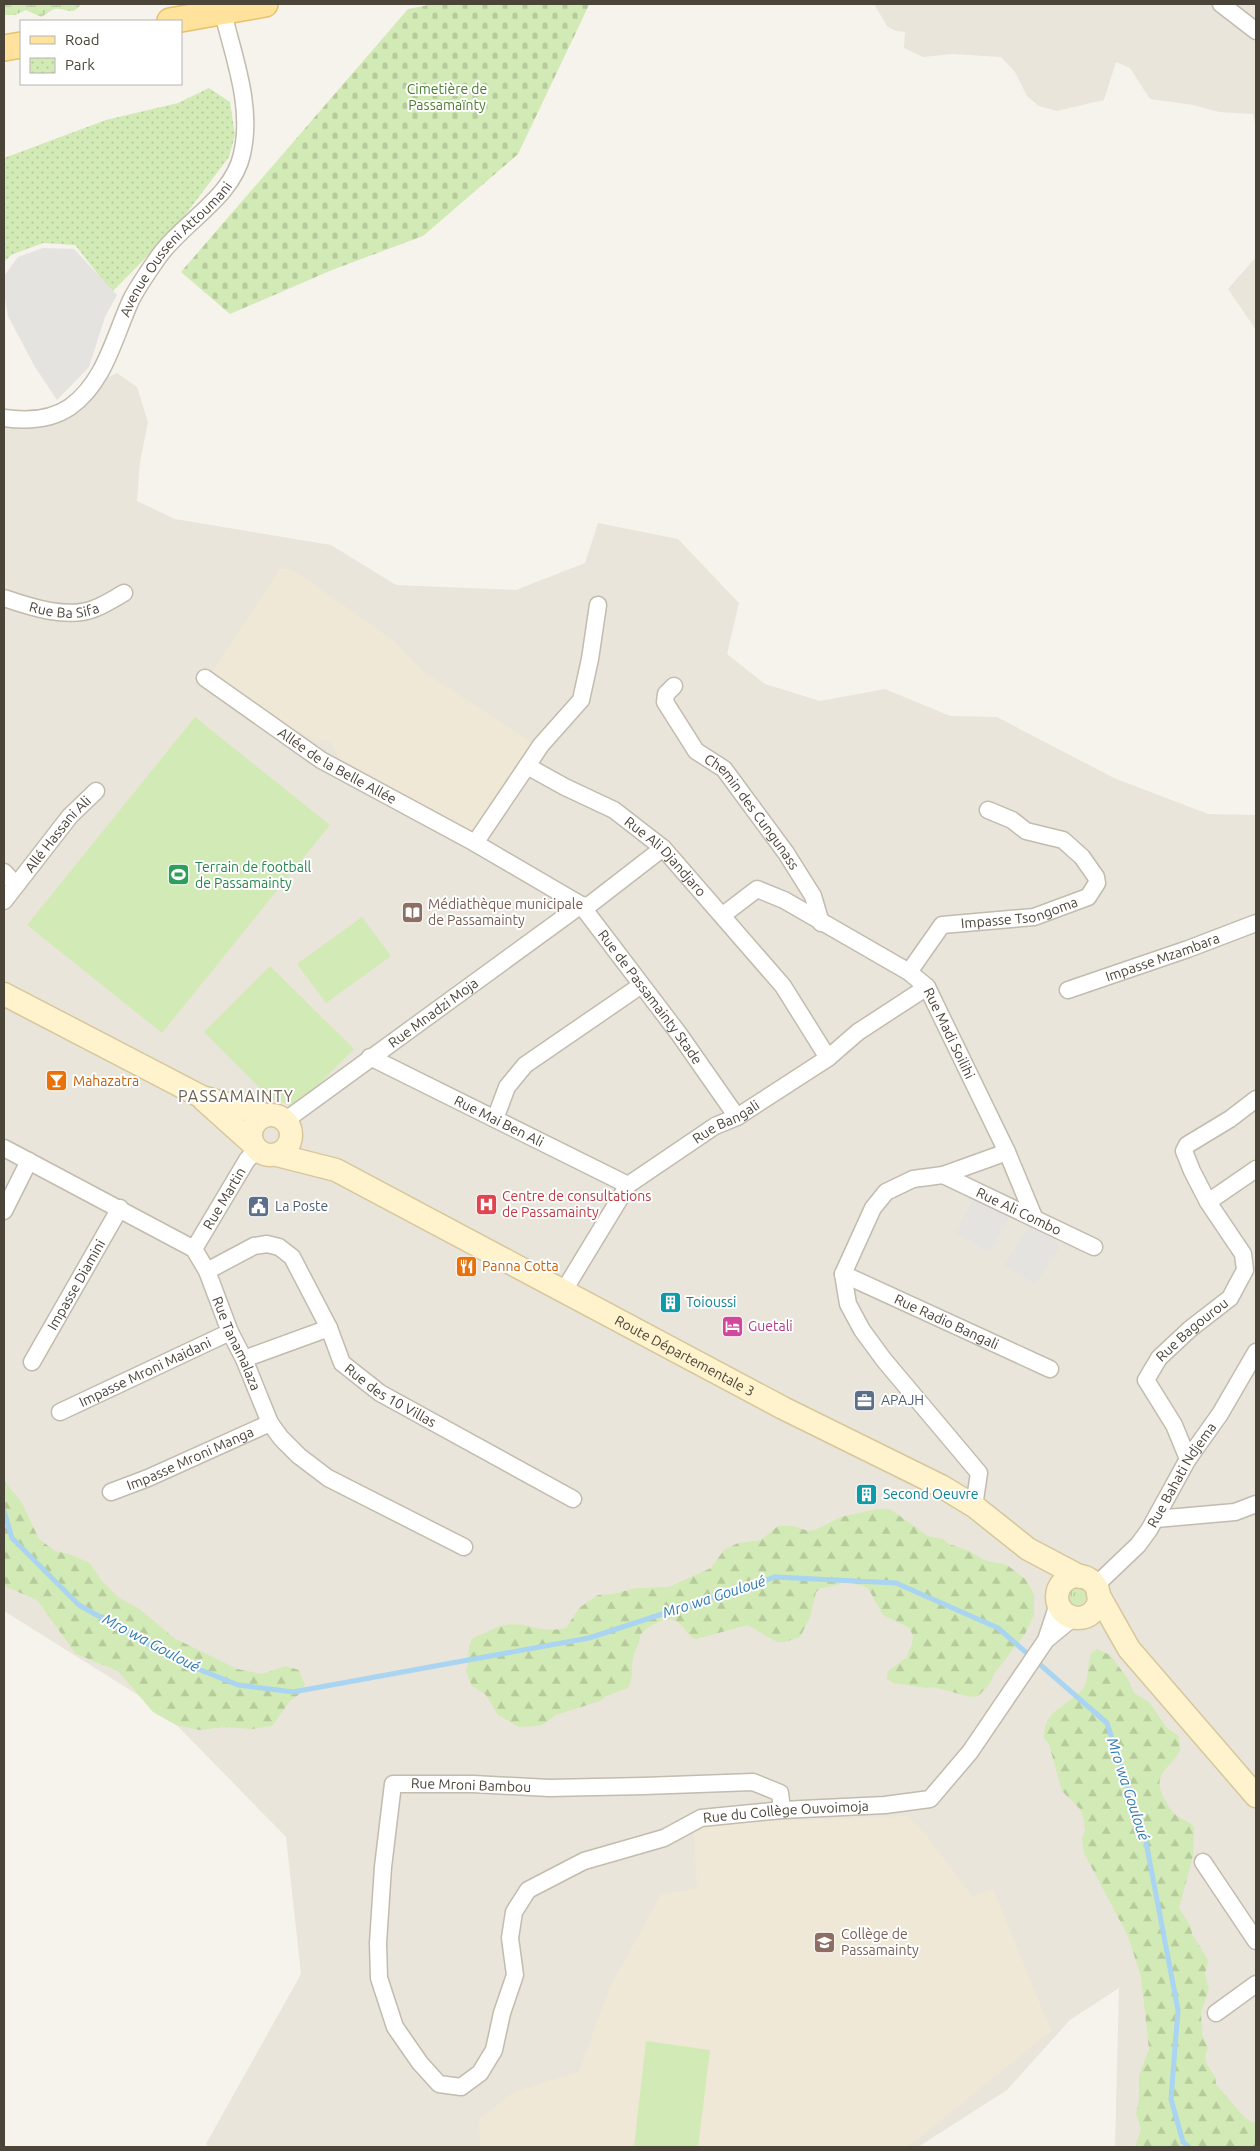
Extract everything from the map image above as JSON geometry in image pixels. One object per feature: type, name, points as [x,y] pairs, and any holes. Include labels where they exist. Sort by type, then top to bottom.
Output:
[{"type":"main road","points":[[177,20],[224,13],[265,4]]},
{"type":"main road","points":[[4,48],[20,45]]},
{"type":"main road","name":"Route Départementale 3","points":[[4,994],[202,1097],[281,1122],[336,1170]]},
{"type":"main road","name":"Route Départementale 3","points":[[202,1097],[262,1149],[336,1170],[783,1408],[941,1486],[974,1506],[1028,1549],[1092,1586],[1129,1649],[1256,1796]]},
{"type":"main road","points":[[281,1122],[288,1146],[262,1149],[251,1130],[254,1123],[281,1122]]},
{"type":"main road","name":"Route Départementale 3","points":[[1028,1549],[1044,1569],[1067,1608],[1129,1649]]},
{"type":"main road","points":[[1069,1578],[1092,1586],[1096,1607],[1086,1616],[1067,1608],[1059,1587],[1069,1578]]},
{"type":"street","points":[[1221,4],[1256,31]]},
{"type":"street","name":"Avenue Ousseni Attoumani","points":[[4,418],[43,418],[56,414],[70,407],[94,384],[105,364],[132,298],[158,256],[215,199],[232,178],[242,156],[245,138],[244,112],[240,83],[224,13]]},
{"type":"street","name":"Rue Ba Sifa","points":[[4,598],[39,610],[78,613],[95,609],[124,593]]},
{"type":"street","points":[[475,843],[541,745],[581,700],[590,659],[598,605]]},
{"type":"street","name":"Allée de la Belle Allée","points":[[205,678],[321,760],[475,843]]},
{"type":"street","name":"Chemin des Cungunass","points":[[674,686],[666,694],[665,702],[696,751],[724,769],[786,853],[813,896],[821,923]]},
{"type":"street","name":"Rue Ali Djandjaro","points":[[527,766],[565,787],[614,810],[663,848],[783,986],[828,1058]]},
{"type":"street","name":"Allé Hassani Ali","points":[[4,901],[70,816],[96,791]]},
{"type":"street","name":"Impasse Tsongoma","points":[[909,972],[942,926],[1034,917],[1088,897],[1097,883],[1096,877],[1082,857],[1063,840],[1026,832],[1012,820],[988,810]]},
{"type":"street","name":"Rue de Passamainty Stade","points":[[475,843],[581,905],[640,986],[679,1034],[737,1117]]},
{"type":"street","name":"Rue Mnadzi Moja","points":[[281,1122],[581,905],[588,906],[663,848]]},
{"type":"street","points":[[4,872],[16,885]]},
{"type":"street","name":"Rue Madi Soilihi","points":[[722,915],[756,889],[784,900],[909,972],[927,986],[1007,1152],[1034,1218]]},
{"type":"street","name":"Impasse Mzambara","points":[[1068,990],[1188,949],[1256,923]]},
{"type":"street","points":[[495,1119],[507,1087],[525,1065],[640,986]]},
{"type":"street","name":"Rue Bangali","points":[[563,1292],[628,1185],[715,1126],[737,1117],[828,1058],[858,1032],[927,986]]},
{"type":"street","name":"Rue Mai Ben Ali","points":[[370,1057],[628,1185]]},
{"type":"street","points":[[1256,1099],[1230,1119],[1187,1145],[1184,1152],[1208,1202],[1256,1169]]},
{"type":"street","points":[[4,1148],[194,1249]]},
{"type":"street","name":"Rue Martin","points":[[194,1249],[246,1160],[262,1149]]},
{"type":"street","points":[[974,1506],[979,1473],[884,1360],[862,1330],[848,1304],[843,1274],[874,1208],[886,1192],[913,1179],[943,1175],[1007,1152]]},
{"type":"street","points":[[4,1210],[29,1161]]},
{"type":"street","name":"Rue Ali Combo","points":[[943,1175],[1094,1247]]},
{"type":"street","name":"Rue Bagourou","points":[[1188,1459],[1174,1425],[1146,1380],[1159,1358],[1190,1329],[1230,1298],[1244,1270],[1243,1254],[1208,1202]]},
{"type":"street","name":"Impasse Diamini","points":[[32,1362],[120,1208]]},
{"type":"street","name":"Rue des 10 Villas","points":[[207,1271],[254,1246],[267,1244],[279,1246],[292,1257],[328,1328],[342,1363],[380,1392],[573,1500]]},
{"type":"street","name":"Rue Tanamalaza","points":[[194,1249],[207,1271],[230,1332],[244,1359],[270,1423],[281,1438],[299,1456],[328,1478],[464,1547]]},
{"type":"street","name":"Rue Radio Bangali","points":[[843,1274],[1050,1369]]},
{"type":"street","points":[[244,1359],[328,1328]]},
{"type":"street","name":"Impasse Mroni Maidani","points":[[60,1412],[230,1332]]},
{"type":"street","name":"Rue Bahati Ndjema","points":[[1092,1586],[1138,1545],[1156,1519],[1188,1459],[1220,1414],[1256,1352]]},
{"type":"street","name":"Impasse Mroni Manga","points":[[111,1492],[148,1478],[270,1423]]},
{"type":"street","points":[[1156,1519],[1235,1512],[1256,1504]]},
{"type":"street","name":"Rue du Collège Ouvoimoja","points":[[461,2087],[480,2073],[494,2050],[502,2013],[515,1976],[510,1938],[514,1912],[528,1890],[584,1861],[664,1838],[701,1818],[782,1810],[886,1805],[930,1799],[970,1752],[1067,1608]]},
{"type":"street","name":"Rue Mroni Bambou","points":[[461,2087],[439,2084],[420,2063],[395,2027],[379,1978],[378,1943],[382,1886],[393,1784],[473,1784],[549,1788],[753,1782],[780,1792],[782,1810]]},
{"type":"street","points":[[1203,1862],[1256,1941]]},
{"type":"street","points":[[1216,2013],[1256,1984]]},
{"type":"shaded area","points":[[874,4],[1256,4],[1256,128],[1253,114],[1219,112],[1193,105],[1150,99],[1130,68],[1116,62],[1104,100],[1057,111],[1039,106],[1027,96],[1015,72],[1001,57],[952,54],[923,57],[904,48],[905,32],[896,31],[887,26]]},
{"type":"shaded area","points":[[43,248],[74,249],[117,295],[105,317],[89,367],[57,400],[35,367],[8,316],[4,293],[4,276],[18,257]]},
{"type":"shaded area","points":[[1256,257],[1256,330],[1228,289]]},
{"type":"shaded area","points":[[117,373],[137,387],[148,422],[140,462],[137,501],[175,519],[331,545],[396,585],[516,590],[585,563],[598,523],[678,539],[739,603],[727,654],[765,684],[820,701],[885,689],[950,716],[997,717],[1114,778],[1208,814],[1256,815],[1256,2147],[1115,2147],[1119,1988],[1070,2020],[1007,2090],[918,2147],[209,2147],[206,2144],[301,1974],[286,1837],[162,1710],[4,1611],[4,418],[43,418],[94,384]]},
{"type":"shaded area","points":[[280,569],[289,569],[305,578],[395,642],[424,672],[538,747],[475,834],[348,767],[339,759],[331,741],[314,740],[258,707],[212,673]]},
{"type":"shaded area","points":[[975,1197],[1010,1215],[990,1252],[955,1233]]},
{"type":"shaded area","points":[[1030,1225],[1061,1245],[1035,1284],[1004,1265]]},
{"type":"shaded area","name":"Collège de Passamainty","points":[[907,1816],[925,1834],[972,1896],[993,1889],[1051,2031],[913,2143],[905,2147],[480,2147],[479,2119],[514,2092],[579,2072],[610,1987],[661,1895],[697,1888],[694,1833],[710,1823]]},
{"type":"green space","points":[[4,4],[81,4],[71,11],[51,10],[41,17],[26,10],[15,15],[4,15]]},
{"type":"green space","name":"Cimetière de Passamaïnty","points":[[434,4],[589,5],[518,154],[423,236],[332,270],[230,314],[181,272],[408,9]]},
{"type":"green space","points":[[209,88],[230,102],[235,135],[229,157],[176,227],[112,292],[75,245],[43,243],[11,255],[4,262],[4,158],[106,120],[178,103]]},
{"type":"green space","name":"Terrain de football de Passamainty","points":[[195,717],[330,825],[162,1033],[27,925]]},
{"type":"green space","points":[[362,917],[391,956],[326,1003],[297,964]]},
{"type":"green space","points":[[270,966],[354,1049],[296,1107],[270,1098],[204,1032]]},
{"type":"green space","points":[[4,1481],[22,1503],[39,1539],[55,1551],[69,1554],[90,1563],[101,1580],[119,1598],[138,1608],[174,1638],[237,1669],[262,1674],[285,1666],[299,1670],[305,1685],[301,1693],[290,1701],[272,1726],[252,1729],[224,1727],[200,1730],[176,1725],[153,1712],[118,1671],[76,1654],[37,1600],[4,1586]]},
{"type":"green space","points":[[877,1509],[890,1509],[928,1536],[943,1539],[949,1544],[967,1550],[984,1560],[1007,1565],[1025,1579],[1033,1592],[1034,1615],[1025,1634],[996,1671],[989,1685],[978,1696],[971,1697],[933,1687],[926,1688],[893,1683],[887,1678],[888,1671],[906,1658],[912,1644],[913,1636],[910,1629],[883,1615],[868,1588],[844,1582],[821,1588],[816,1592],[810,1617],[800,1637],[785,1642],[777,1642],[748,1625],[696,1639],[674,1620],[669,1619],[658,1622],[640,1635],[633,1659],[628,1688],[606,1696],[600,1701],[556,1715],[544,1724],[537,1726],[519,1727],[498,1715],[486,1695],[472,1686],[466,1671],[470,1644],[476,1636],[509,1624],[555,1630],[566,1628],[579,1608],[598,1595],[613,1594],[636,1588],[669,1587],[711,1568],[724,1550],[738,1543],[761,1540],[778,1526],[793,1526],[808,1531],[815,1530],[841,1517]]},
{"type":"green space","points":[[1077,1585],[1084,1588],[1087,1595],[1084,1602],[1077,1605],[1070,1602],[1067,1595],[1070,1588]]},
{"type":"green space","points":[[1097,1649],[1110,1655],[1128,1679],[1134,1693],[1149,1702],[1167,1728],[1179,1736],[1180,1751],[1163,1772],[1159,1783],[1164,1798],[1172,1811],[1194,1827],[1193,1856],[1179,1908],[1208,1960],[1205,1975],[1209,1989],[1201,2012],[1202,2034],[1208,2048],[1205,2055],[1206,2063],[1215,2077],[1216,2084],[1245,2118],[1256,2124],[1256,2147],[1135,2147],[1141,2129],[1136,2114],[1139,2099],[1139,2075],[1149,2049],[1141,1977],[1128,1936],[1084,1853],[1082,1838],[1085,1831],[1083,1816],[1080,1809],[1062,1791],[1049,1744],[1044,1738],[1047,1721],[1051,1715],[1075,1697],[1084,1687],[1091,1653]]},
{"type":"green space","points":[[646,2041],[710,2050],[698,2147],[634,2147]]},
{"type":"waterway","name":"Mro wa Gouloué","points":[[4,1511],[12,1538],[79,1605],[178,1661],[238,1685],[293,1692],[589,1638],[775,1577],[896,1583],[998,1628],[1107,1723],[1146,1842],[1178,2010],[1171,2099],[1183,2142],[1189,2147]]},
{"type":"place","name":"Terrain de football de Passamainty","points":[[179,875]]},
{"type":"place","name":"Médiathèque municipale de Passamainty","points":[[412,912]]},
{"type":"place","name":"Mahazatra","points":[[57,1081]]},
{"type":"place","name":"Centre de consultations de Passamainty","points":[[486,1204]]},
{"type":"place","name":"La Poste","points":[[259,1206]]},
{"type":"place","name":"Panna Cotta","points":[[466,1266]]},
{"type":"place","name":"Toioussi","points":[[670,1302]]},
{"type":"place","name":"Guetali","points":[[732,1326]]},
{"type":"place","name":"APAJH","points":[[865,1400]]},
{"type":"place","name":"Second Oeuvre","points":[[867,1494]]},
{"type":"place","name":"Collège de Passamainty","points":[[825,1942]]},
{"type":"district","name":"PASSAMAINTY","points":[[236,1096]]}]
